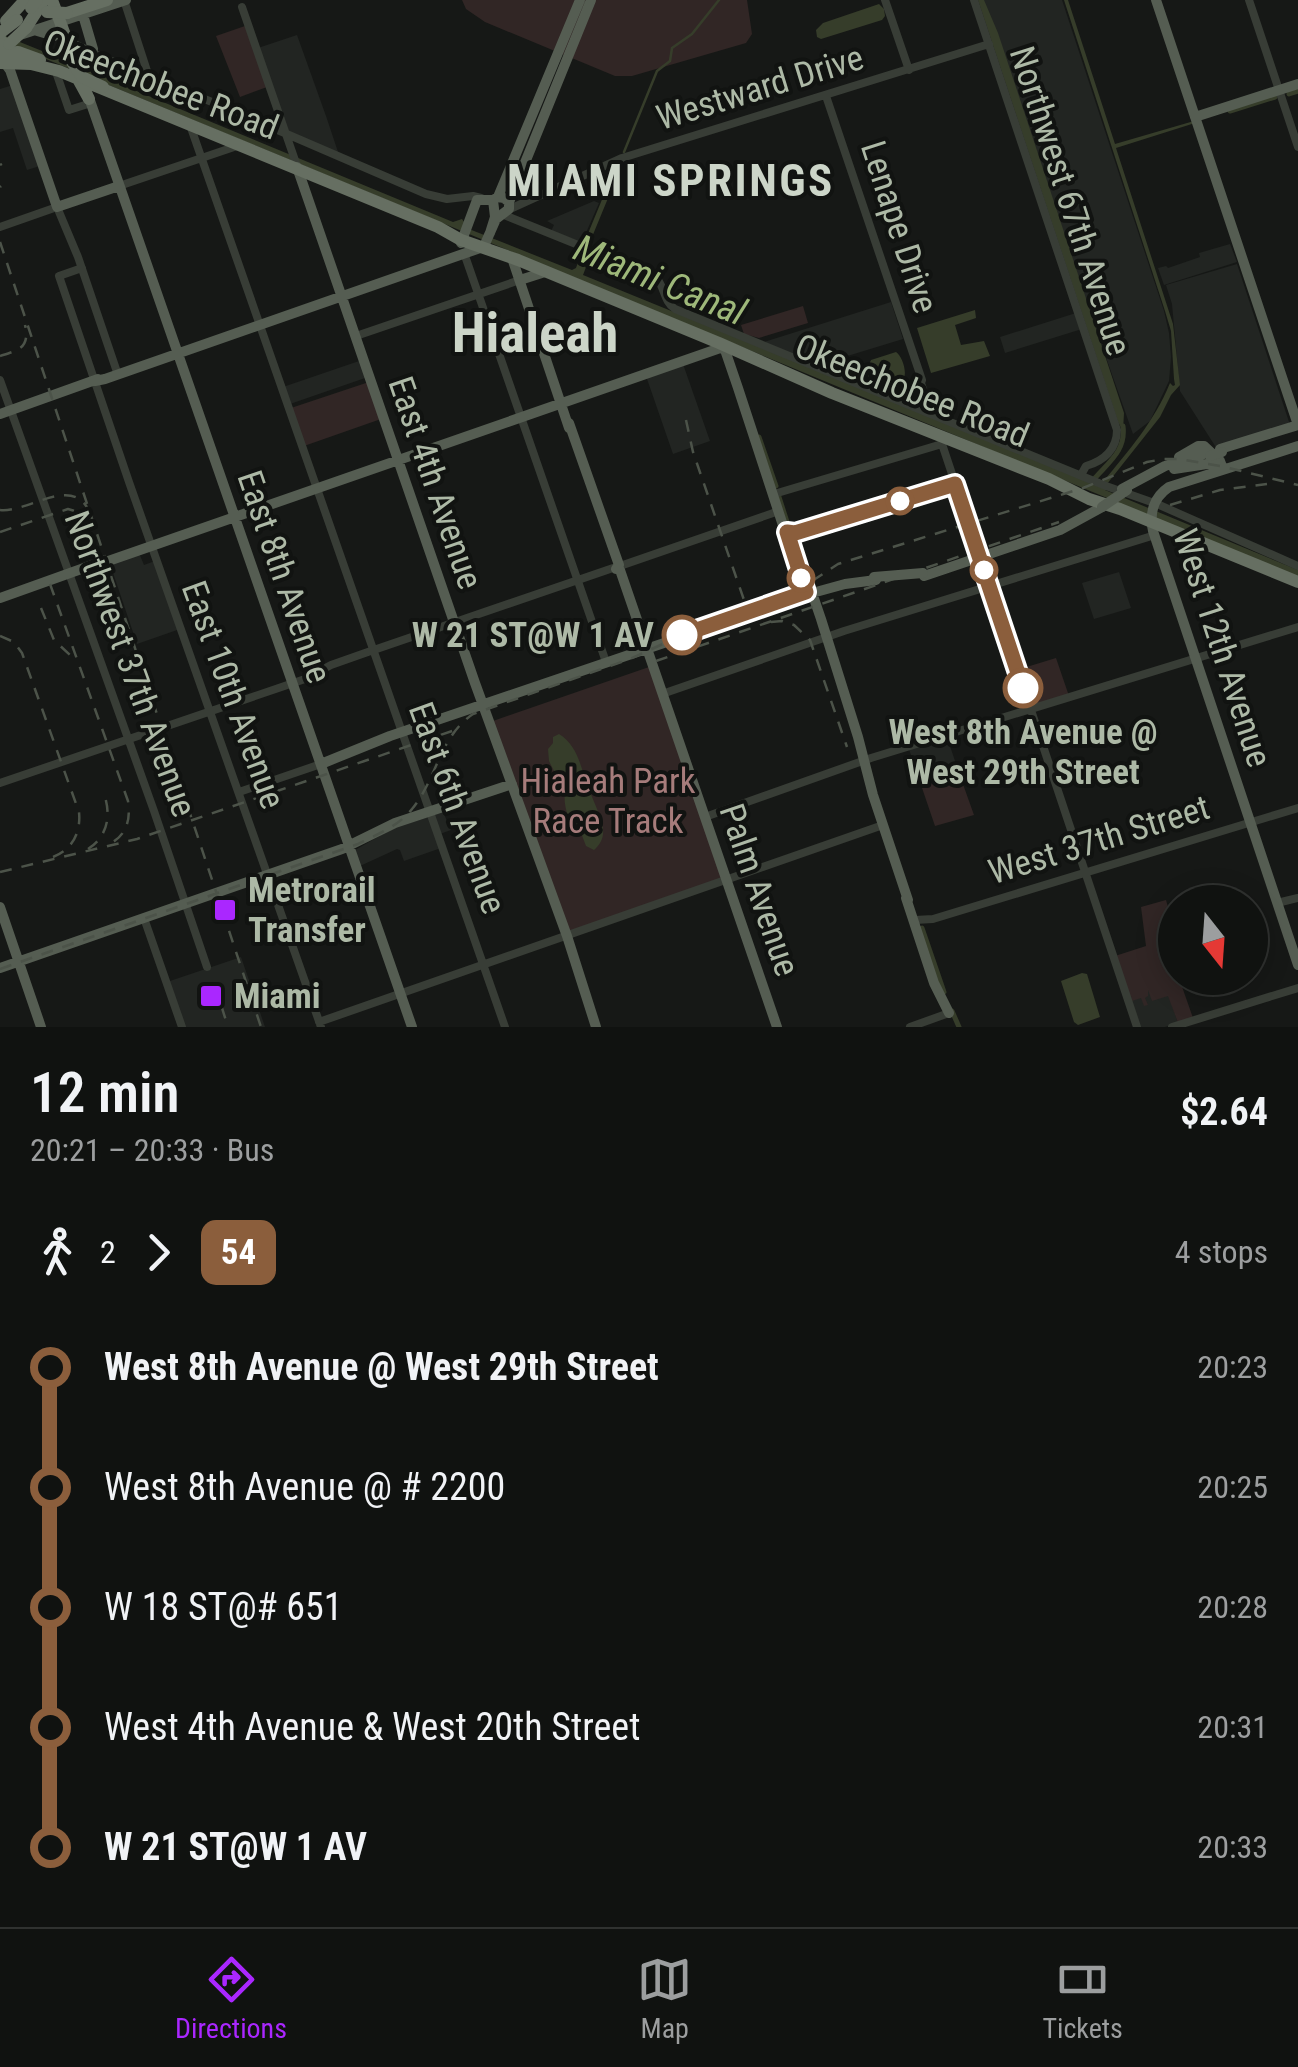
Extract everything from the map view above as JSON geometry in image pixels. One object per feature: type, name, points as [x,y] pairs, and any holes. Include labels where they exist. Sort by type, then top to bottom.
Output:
[{"type":"highway","points":[[115,2],[43,42],[83,78],[164,114]]},
{"type":"highway","name":"Okeechobee Road","points":[[43,42],[164,114],[238,145],[293,155],[359,193],[464,237],[486,241],[513,259],[609,296]]},
{"type":"highway","name":"Okeechobee Road","points":[[43,42],[238,145]]},
{"type":"highway","name":"Okeechobee Road","points":[[513,259],[564,276],[846,398],[1152,517],[1202,543],[1298,580]]},
{"type":"highway","points":[[546,272],[564,276]]},
{"type":"main road","points":[[486,241],[496,218],[494,205],[580,0]]},
{"type":"main road","points":[[176,353],[342,296],[464,237],[494,205],[591,0]]},
{"type":"main road","points":[[321,764],[400,732],[809,593],[875,578],[923,574],[1060,530],[1160,470],[1298,426],[1158,0]]},
{"type":"main road","points":[[43,42],[57,207],[119,186]]},
{"type":"main road","name":"East 8th Avenue","points":[[43,42],[96,120],[413,1027]]},
{"type":"main road","points":[[1197,117],[1298,86]]},
{"type":"main road","name":"East 4th Avenue","points":[[293,155],[596,1027]]},
{"type":"main road","name":"Palm Avenue","points":[[513,259],[777,1027]]},
{"type":"main road","points":[[520,280],[546,272]]},
{"type":"main road","points":[[5,412],[259,325]]},
{"type":"main road","points":[[218,340],[234,332]]},
{"type":"main road","points":[[0,598],[728,349],[921,940],[954,1026]]},
{"type":"main road","points":[[1152,517],[1163,490],[1212,454],[1298,446]]},
{"type":"main road","name":"West 12th Avenue","points":[[1152,517],[1298,965]]},
{"type":"main road","points":[[2,969],[351,848],[430,813],[512,785]]},
{"type":"main road","points":[[19,963],[186,905]]},
{"type":"main road","points":[[0,907],[41,1027]]},
{"type":"street","points":[[885,0],[911,68]]},
{"type":"street","name":"Northwest 67th Avenue","points":[[974,0],[1118,434],[1114,447],[1100,462],[1086,466],[1082,476]]},
{"type":"street","points":[[1249,0],[1298,147]]},
{"type":"street","points":[[115,2],[149,77]]},
{"type":"street","points":[[241,5],[293,155]]},
{"type":"street","points":[[43,42],[149,77],[259,123],[293,155],[426,194],[494,205],[658,279],[675,309],[1104,485],[1152,517]]},
{"type":"street","points":[[43,42],[70,110],[43,42]]},
{"type":"street","name":"Westward Drive","points":[[494,205],[630,152],[989,44]]},
{"type":"street","name":"Westward Drive","points":[[494,205],[622,158],[911,68]]},
{"type":"street","name":"Lenape Drive","points":[[826,96],[931,413]]},
{"type":"street","name":"East 6th Avenue","points":[[190,125],[505,1027]]},
{"type":"street","points":[[119,186],[238,145]]},
{"type":"street","points":[[0,227],[57,207],[119,373]]},
{"type":"street","points":[[464,237],[479,294],[606,662]]},
{"type":"street","name":"East 10th Avenue","points":[[82,268],[59,276],[320,1025]]},
{"type":"street","points":[[356,336],[520,280]]},
{"type":"street","name":"Northwest 37th Avenue","points":[[0,380],[5,412],[128,739],[207,967]]},
{"type":"street","points":[[774,494],[943,438],[1136,1027]]},
{"type":"street","points":[[662,694],[825,637],[989,586],[1170,509],[1298,566]]},
{"type":"street","points":[[0,784],[293,683],[372,650],[780,511]]},
{"type":"street","points":[[705,817],[864,760],[1298,627]]},
{"type":"street","points":[[239,792],[321,764]]},
{"type":"street","name":"West 37th Street","points":[[915,920],[933,919],[1298,808]]},
{"type":"street","points":[[320,1025],[883,826]]},
{"type":"street","points":[[1277,903],[1298,898]]},
{"type":"street","points":[[145,922],[182,1027]]},
{"type":"street","points":[[1172,1027],[1298,988]]},
{"type":"street","points":[[910,1027],[949,1014]]},
{"type":"shaded area","points":[[978,0],[984,0],[998,33],[1124,413],[1123,431],[1118,422]]},
{"type":"shaded area","points":[[980,0],[1062,0],[1169,333],[1169,381],[1150,421],[1133,434]]},
{"type":"shaded area","points":[[1064,0],[1068,0],[1115,144],[1195,123],[1116,148],[1173,324],[1180,385],[1105,490],[1298,570],[1298,577],[0,40],[0,34],[114,80],[121,78],[122,85],[453,222],[462,219],[469,229],[572,270],[583,248],[591,254],[583,275],[1093,483],[1103,482],[1149,423],[1170,383],[1175,385],[1171,331]]},
{"type":"shaded area","points":[[879,4],[884,9],[882,20],[817,37],[816,30],[823,23]]},
{"type":"shaded area","points":[[297,35],[339,155],[288,133],[258,48]]},
{"type":"shaded area","points":[[13,85],[40,166],[27,170],[13,128],[0,132],[0,89]]},
{"type":"shaded area","points":[[594,201],[599,203],[582,242],[551,231],[554,225],[547,221]]},
{"type":"shaded area","points":[[1230,244],[1237,262],[1164,285],[1158,268],[1168,268]]},
{"type":"shaded area","points":[[1237,264],[1290,425],[1217,449],[1180,391],[1172,304],[1166,285]]},
{"type":"shaded area","points":[[891,302],[903,339],[818,365],[764,342]]},
{"type":"shaded area","points":[[975,310],[976,318],[955,325],[961,345],[984,341],[990,356],[931,373],[917,328]]},
{"type":"shaded area","points":[[1076,313],[1082,329],[1005,353],[1000,337]]},
{"type":"shaded area","points":[[896,352],[903,364],[904,378],[883,381],[850,370],[854,361],[867,369],[871,360]]},
{"type":"shaded area","points":[[362,360],[368,377],[290,404],[283,387]]},
{"type":"shaded area","points":[[683,364],[710,441],[673,454],[646,376]]},
{"type":"shaded area","points":[[139,553],[144,565],[155,561],[180,629],[137,644],[110,564]]},
{"type":"shaded area","points":[[1119,572],[1131,608],[1094,619],[1082,583]]},
{"type":"shaded area","points":[[559,734],[575,752],[601,819],[603,835],[594,850],[586,846],[578,825],[575,830],[572,825],[565,802],[567,785],[549,761],[548,749],[553,737]]},
{"type":"shaded area","points":[[947,737],[959,773],[921,785],[909,749]]},
{"type":"shaded area","points":[[443,812],[451,830],[437,835],[441,848],[404,861],[397,849],[360,866],[355,850],[392,829]]},
{"type":"shaded area","points":[[241,957],[265,1027],[183,1027],[167,982]]},
{"type":"shaded area","points":[[1087,974],[1100,1017],[1078,1025],[1061,981]]},
{"type":"shaded area","points":[[1148,990],[1169,996],[1178,1023],[1140,1027],[1129,996]]},
{"type":"green space","points":[[462,0],[747,0],[752,34],[746,43],[632,76],[615,76],[485,22],[466,9]]},
{"type":"green space","points":[[245,26],[267,87],[240,97],[216,36]]},
{"type":"green space","points":[[803,306],[808,323],[759,338],[744,334],[741,325]]},
{"type":"green space","points":[[369,382],[381,419],[304,446],[291,408]]},
{"type":"green space","points":[[1056,658],[1069,696],[1032,706],[1020,669]]},
{"type":"green space","name":"Hialeah Park Race Track","points":[[649,667],[723,880],[567,934],[493,721]]},
{"type":"green space","points":[[959,773],[974,815],[935,826],[921,785]]},
{"type":"green space","points":[[1158,902],[1158,995],[1185,995],[1193,1018],[1178,1023],[1168,996],[1152,1001],[1148,990],[1148,1005],[1144,1006],[1141,998],[1132,1001],[1129,996],[1115,956],[1146,946],[1141,907]]},
{"type":"waterway","points":[[624,152],[657,71],[670,61],[672,48],[692,34],[719,0]]},
{"type":"waterway","points":[[1289,94],[1298,91]]},
{"type":"waterway","points":[[1230,111],[1275,97]]},
{"type":"waterway","name":"Miami Canal","points":[[586,245],[621,160]]},
{"type":"waterway","points":[[1095,478],[1119,449],[1123,426]]},
{"type":"waterway","points":[[759,437],[776,486]]},
{"type":"waterway","points":[[779,497],[788,525]]},
{"type":"waterway","points":[[922,928],[944,992]]},
{"type":"waterway","points":[[952,1011],[959,1027]]},
{"type":"railway","points":[[0,242],[261,1027]]},
{"type":"railway","points":[[0,356],[22,347],[25,325]]},
{"type":"railway","points":[[686,420],[693,452],[744,600],[750,610],[763,617]]},
{"type":"railway","points":[[0,969],[358,844],[407,815],[445,746],[473,714],[780,602],[838,564],[1164,459],[1225,467],[1298,485]]},
{"type":"railway","points":[[1170,505],[1220,490],[1267,484]]},
{"type":"railway","points":[[0,510],[60,496],[80,500],[88,509]]},
{"type":"railway","points":[[0,532],[68,509],[82,513],[93,526]]},
{"type":"railway","points":[[656,661],[1059,522]]},
{"type":"railway","points":[[50,584],[128,801],[126,828],[107,845]]},
{"type":"railway","points":[[41,608],[54,640],[71,656]]},
{"type":"railway","points":[[771,622],[794,625],[810,640],[847,747]]},
{"type":"railway","points":[[0,636],[14,642],[22,653],[79,812],[74,839],[53,857]]},
{"type":"railway","points":[[0,872],[137,839],[458,729]]},
{"type":"railway","points":[[88,849],[100,839],[106,826],[105,797]]},
{"type":"railway","points":[[215,986],[228,1027]]},
{"type":"bus line","name":"54","points":[[682,635],[806,592],[787,532],[795,533],[955,484],[1023,688]]},
{"type":"place","name":"W 21 ST@W 1 AV","points":[[682,635]]},
{"type":"place","name":"West 8th Avenue @ West 29th Street","points":[[1023,688]]},
{"type":"place","name":"Metrorail Transfer","points":[[225,910]]},
{"type":"place","name":"Miami","points":[[211,996]]},
{"type":"district","name":"MIAMI SPRINGS","points":[[671,180]]},
{"type":"district","name":"Hialeah","points":[[535,333]]}]
